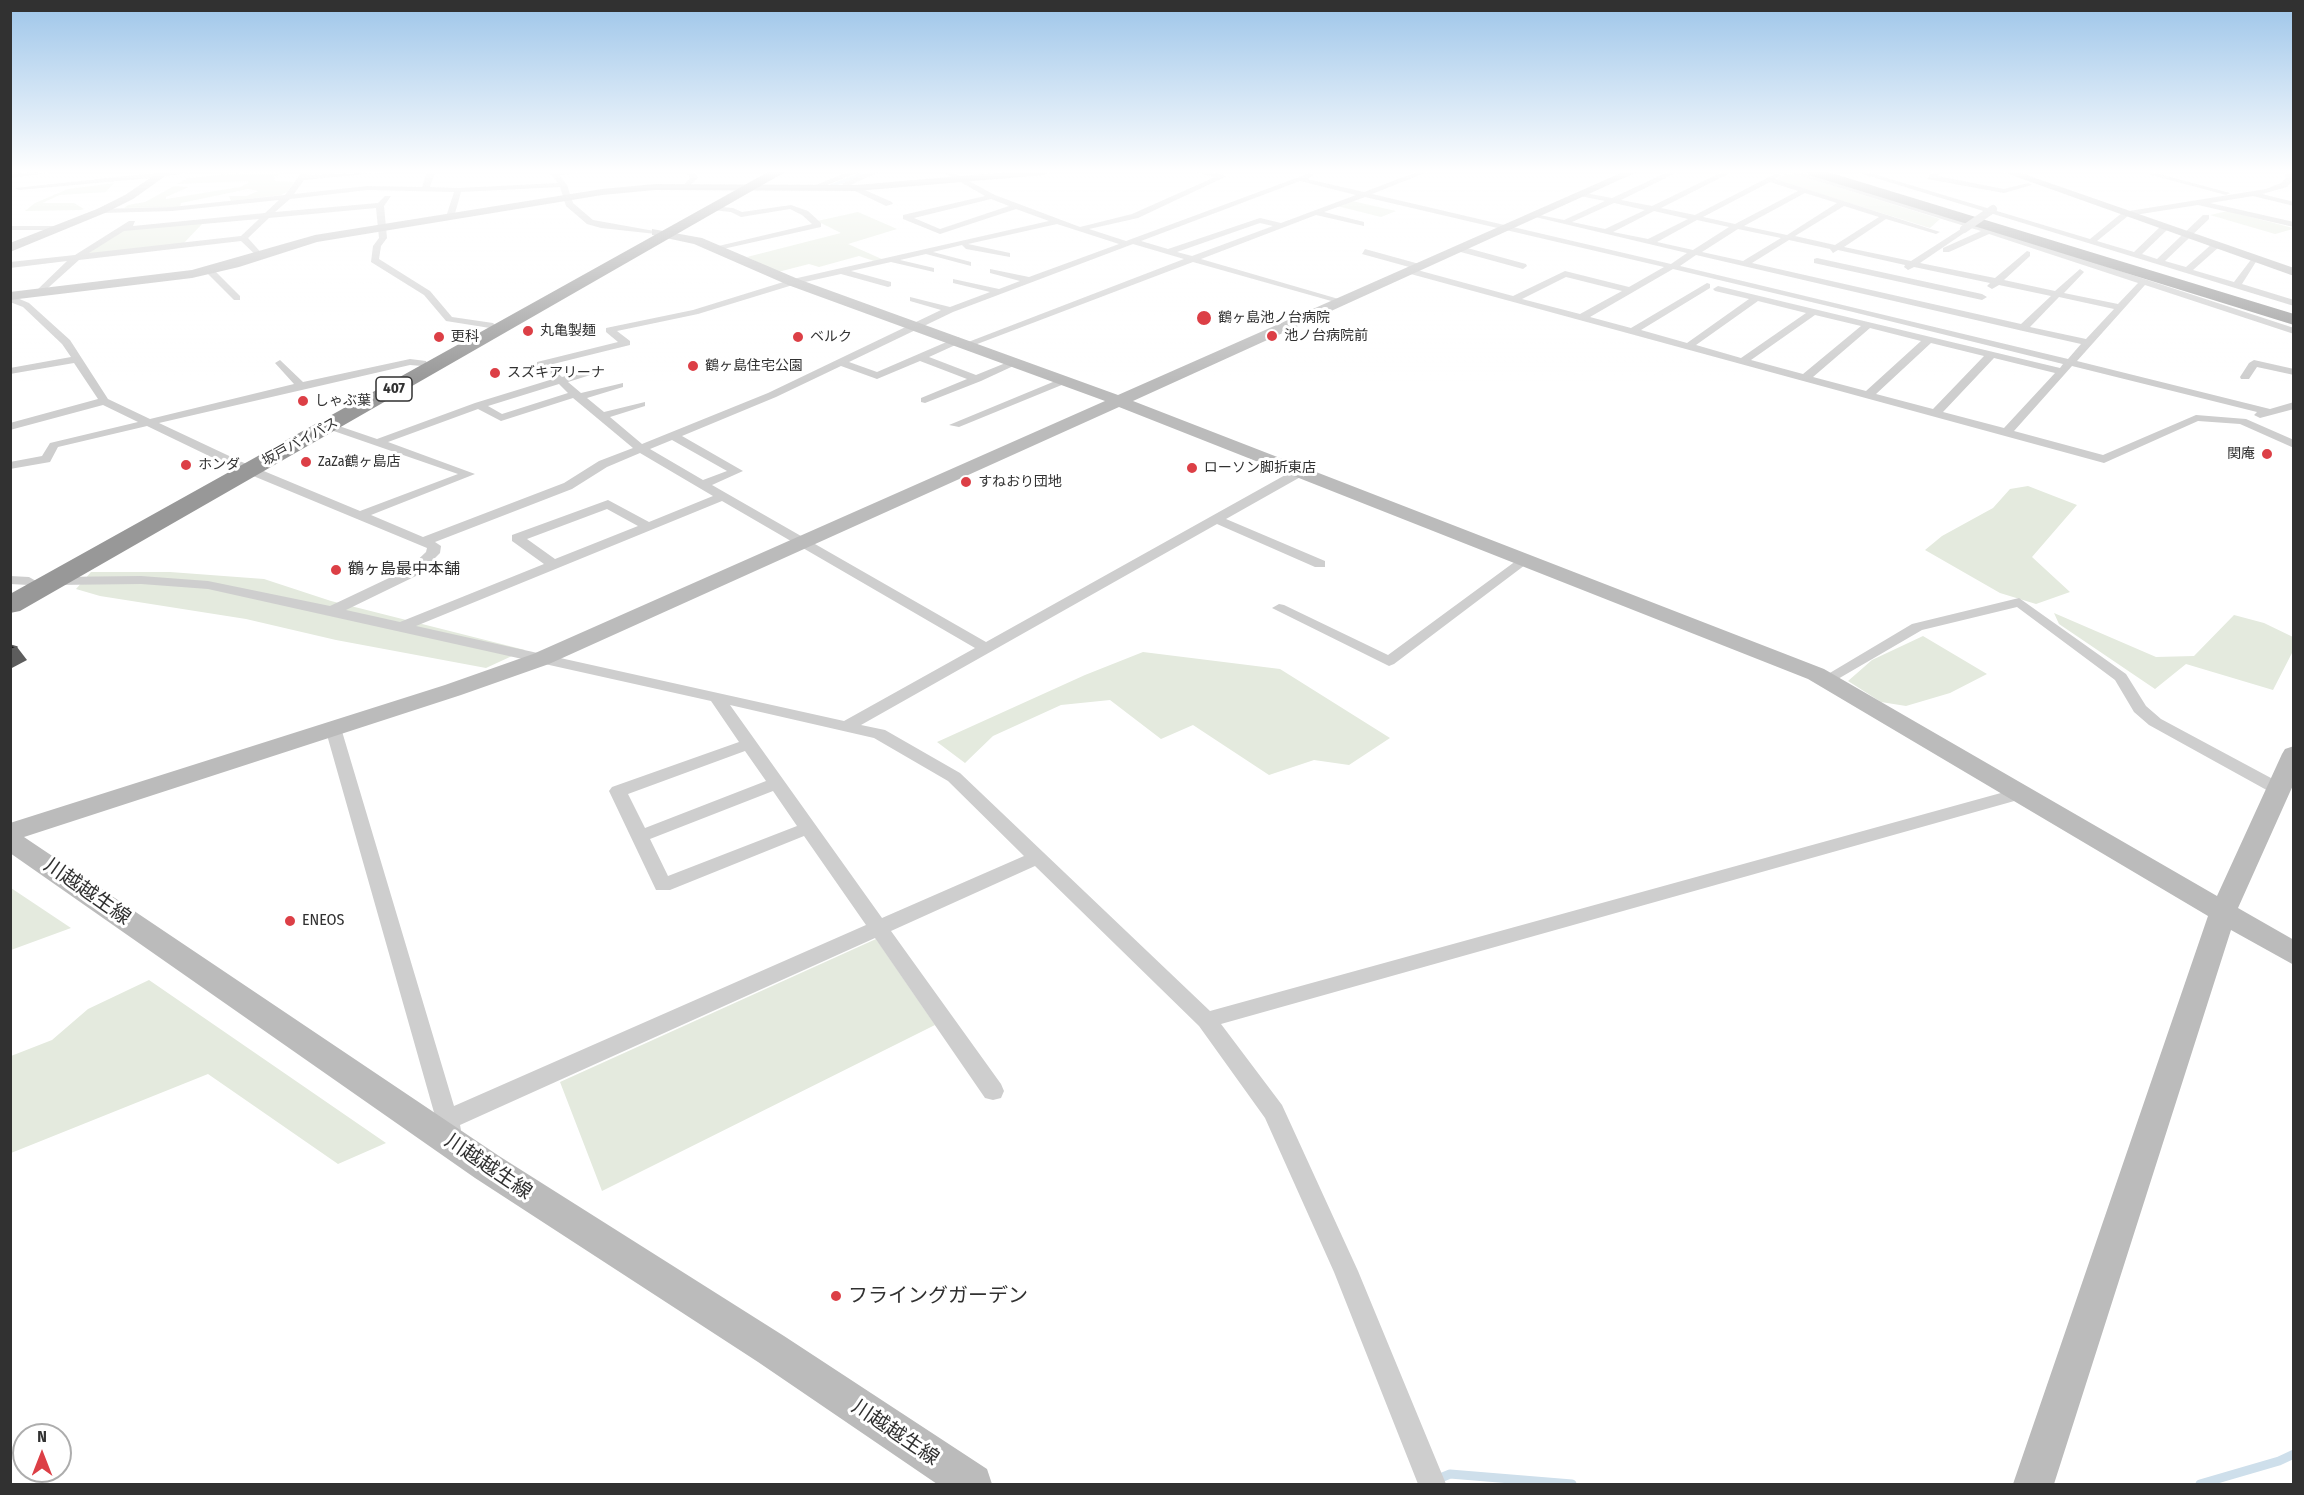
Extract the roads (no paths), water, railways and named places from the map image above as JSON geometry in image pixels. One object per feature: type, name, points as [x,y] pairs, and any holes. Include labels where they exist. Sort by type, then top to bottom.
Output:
[{"type":"highway","name":"坂戸バイパス","points":[[10,605],[422,363],[645,242]]},
{"type":"highway","name":"坂戸バイパス","points":[[10,591],[20,581],[329,426],[646,242]]},
{"type":"highway","points":[[2045,242],[2294,320]]},
{"type":"highway","points":[[2078,242],[2293,304]]},
{"type":"street","points":[[10,248],[26,242]]},
{"type":"street","points":[[39,293],[74,259],[102,242]]},
{"type":"street","points":[[10,265],[213,242]]},
{"type":"street","points":[[247,242],[260,256]]},
{"type":"street","points":[[10,297],[209,270],[306,242]]},
{"type":"street","points":[[380,242],[374,260],[427,293],[449,319],[490,326]]},
{"type":"street","points":[[700,242],[793,282],[920,326],[1121,401],[1736,641],[1826,680],[2294,954]]},
{"type":"street","points":[[714,248],[742,242]]},
{"type":"street","points":[[975,242],[793,282],[695,312],[609,330],[626,343],[541,364],[640,448],[985,648]]},
{"type":"street","points":[[425,541],[568,486],[603,464],[842,363],[950,310],[1127,242],[1169,252],[1339,302]]},
{"type":"street","points":[[1169,252],[1198,242]]},
{"type":"street","points":[[842,363],[877,376],[920,357],[1237,242]]},
{"type":"street","points":[[10,832],[541,659],[1476,242]]},
{"type":"street","points":[[1566,242],[1853,309],[2271,412]]},
{"type":"street","points":[[1645,242],[2089,343]]},
{"type":"street","points":[[1582,317],[1673,267],[1713,242]]},
{"type":"street","points":[[1745,264],[1780,242]]},
{"type":"street","points":[[1811,242],[2118,307]]},
{"type":"street","points":[[1795,276],[1845,242]]},
{"type":"street","points":[[1840,318],[1893,278],[1927,242]]},
{"type":"street","points":[[1909,262],[1943,242]]},
{"type":"street","points":[[1925,266],[1943,252],[1965,242]]},
{"type":"street","points":[[1990,242],[2048,261]]},
{"type":"street","points":[[2022,242],[2294,331]]},
{"type":"street","points":[[2095,242],[2293,304]]},
{"type":"street","points":[[2137,254],[2150,242]]},
{"type":"street","points":[[2160,261],[2181,242]]},
{"type":"street","points":[[2207,242],[2294,272]]},
{"type":"street","points":[[962,245],[1007,255]]},
{"type":"street","points":[[2188,270],[2216,245]]},
{"type":"street","points":[[1460,249],[1522,266]]},
{"type":"street","points":[[1365,252],[1514,299],[2104,459],[2196,418],[2242,421],[2294,405]]},
{"type":"street","points":[[926,253],[968,264]]},
{"type":"street","points":[[1966,315],[1997,281],[2027,254]]},
{"type":"street","points":[[2237,285],[2256,259]]},
{"type":"street","points":[[891,260],[931,270]]},
{"type":"street","points":[[1817,261],[1982,297]]},
{"type":"street","points":[[2069,268],[2091,276]]},
{"type":"street","points":[[209,270],[237,298]]},
{"type":"street","points":[[843,271],[888,284]]},
{"type":"street","points":[[993,271],[1028,280]]},
{"type":"street","points":[[2023,328],[2080,272]]},
{"type":"street","points":[[1514,299],[1565,274],[1631,290]]},
{"type":"street","points":[[1659,274],[2061,372]]},
{"type":"street","points":[[956,281],[997,291]]},
{"type":"street","points":[[2007,432],[2144,281]]},
{"type":"street","points":[[2113,283],[2135,290]]},
{"type":"street","points":[[1633,331],[1707,286]]},
{"type":"street","points":[[10,297],[26,305],[66,342],[104,401],[244,468],[434,546],[434,553],[413,572],[332,611]]},
{"type":"street","points":[[913,298],[950,310]]},
{"type":"street","points":[[1689,346],[1757,298]]},
{"type":"street","points":[[1743,361],[1813,312]]},
{"type":"street","points":[[1805,378],[1868,325]]},
{"type":"street","points":[[1868,395],[1928,340]]},
{"type":"street","points":[[1936,413],[1991,355]]},
{"type":"street","points":[[920,357],[977,379]]},
{"type":"street","points":[[10,371],[78,359]]},
{"type":"street","points":[[10,466],[46,459],[54,445],[301,386],[410,362],[422,363]]},
{"type":"street","points":[[925,400],[1017,362]]},
{"type":"street","points":[[280,363],[301,386]]},
{"type":"street","points":[[2245,377],[2253,363],[2294,372]]},
{"type":"street","points":[[376,443],[480,405],[599,369]]},
{"type":"street","points":[[955,425],[1065,380]]},
{"type":"street","points":[[250,385],[259,396]]},
{"type":"street","points":[[480,405],[501,418],[619,385]]},
{"type":"street","points":[[10,427],[104,401]]},
{"type":"street","points":[[601,416],[640,404]]},
{"type":"street","points":[[2242,421],[2294,445]]},
{"type":"street","points":[[329,426],[469,474],[360,515]]},
{"type":"street","points":[[673,436],[737,471],[703,484]]},
{"type":"street","points":[[845,727],[1300,471]]},
{"type":"street","points":[[400,627],[723,496]]},
{"type":"street","points":[[553,564],[517,538],[608,504],[647,526]]},
{"type":"street","points":[[1216,519],[1320,564]]},
{"type":"street","points":[[1279,609],[1389,661],[1524,559]]},
{"type":"street","points":[[54,581],[141,580],[208,585],[332,611],[879,734],[954,777],[1206,1020],[1274,1112],[1346,1271],[1432,1485]]},
{"type":"street","points":[[1826,680],[1917,627],[2019,602],[2121,677],[2140,710],[2155,722],[2278,789]]},
{"type":"street","points":[[716,697],[993,1091]]},
{"type":"street","points":[[333,728],[451,1132],[879,929],[1038,857]]},
{"type":"street","points":[[748,744],[618,791],[663,885],[808,828]]},
{"type":"street","points":[[2034,1485],[2223,912],[2294,754]]},
{"type":"street","points":[[639,837],[777,783]]},
{"type":"street","points":[[1206,1020],[2019,794]]},
{"type":"street","name":"川越越生線","points":[[10,840],[451,1132],[972,1485]]},
{"type":"waterway","points":[[2200,1484],[2279,1461],[2294,1454]]},
{"type":"waterway","points":[[1426,1484],[1450,1474],[1572,1484]]},
{"type":"place","name":"鶴ヶ島池ノ台病院","points":[[1204,318]]},
{"type":"place","name":"丸亀製麺","points":[[528,331]]},
{"type":"place","name":"池ノ台病院前","points":[[1272,336]]},
{"type":"place","name":"更科","points":[[439,337]]},
{"type":"place","name":"ベルク","points":[[798,337]]},
{"type":"place","name":"鶴ヶ島住宅公園","points":[[693,366]]},
{"type":"place","name":"スズキアリーナ","points":[[495,373]]},
{"type":"place","name":"しゃぶ葉","points":[[303,401]]},
{"type":"place","name":"関庵","points":[[2267,454]]},
{"type":"place","name":"ZaZa鶴ヶ島店","points":[[306,462]]},
{"type":"place","name":"ホンダ","points":[[186,465]]},
{"type":"place","name":"ローソン脚折東店","points":[[1192,468]]},
{"type":"place","name":"すねおり団地","points":[[966,482]]},
{"type":"place","name":"鶴ヶ島最中本舗","points":[[336,570]]},
{"type":"place","name":"ENEOS","points":[[290,921]]},
{"type":"place","name":"フライングガーデン","points":[[836,1296]]}]
